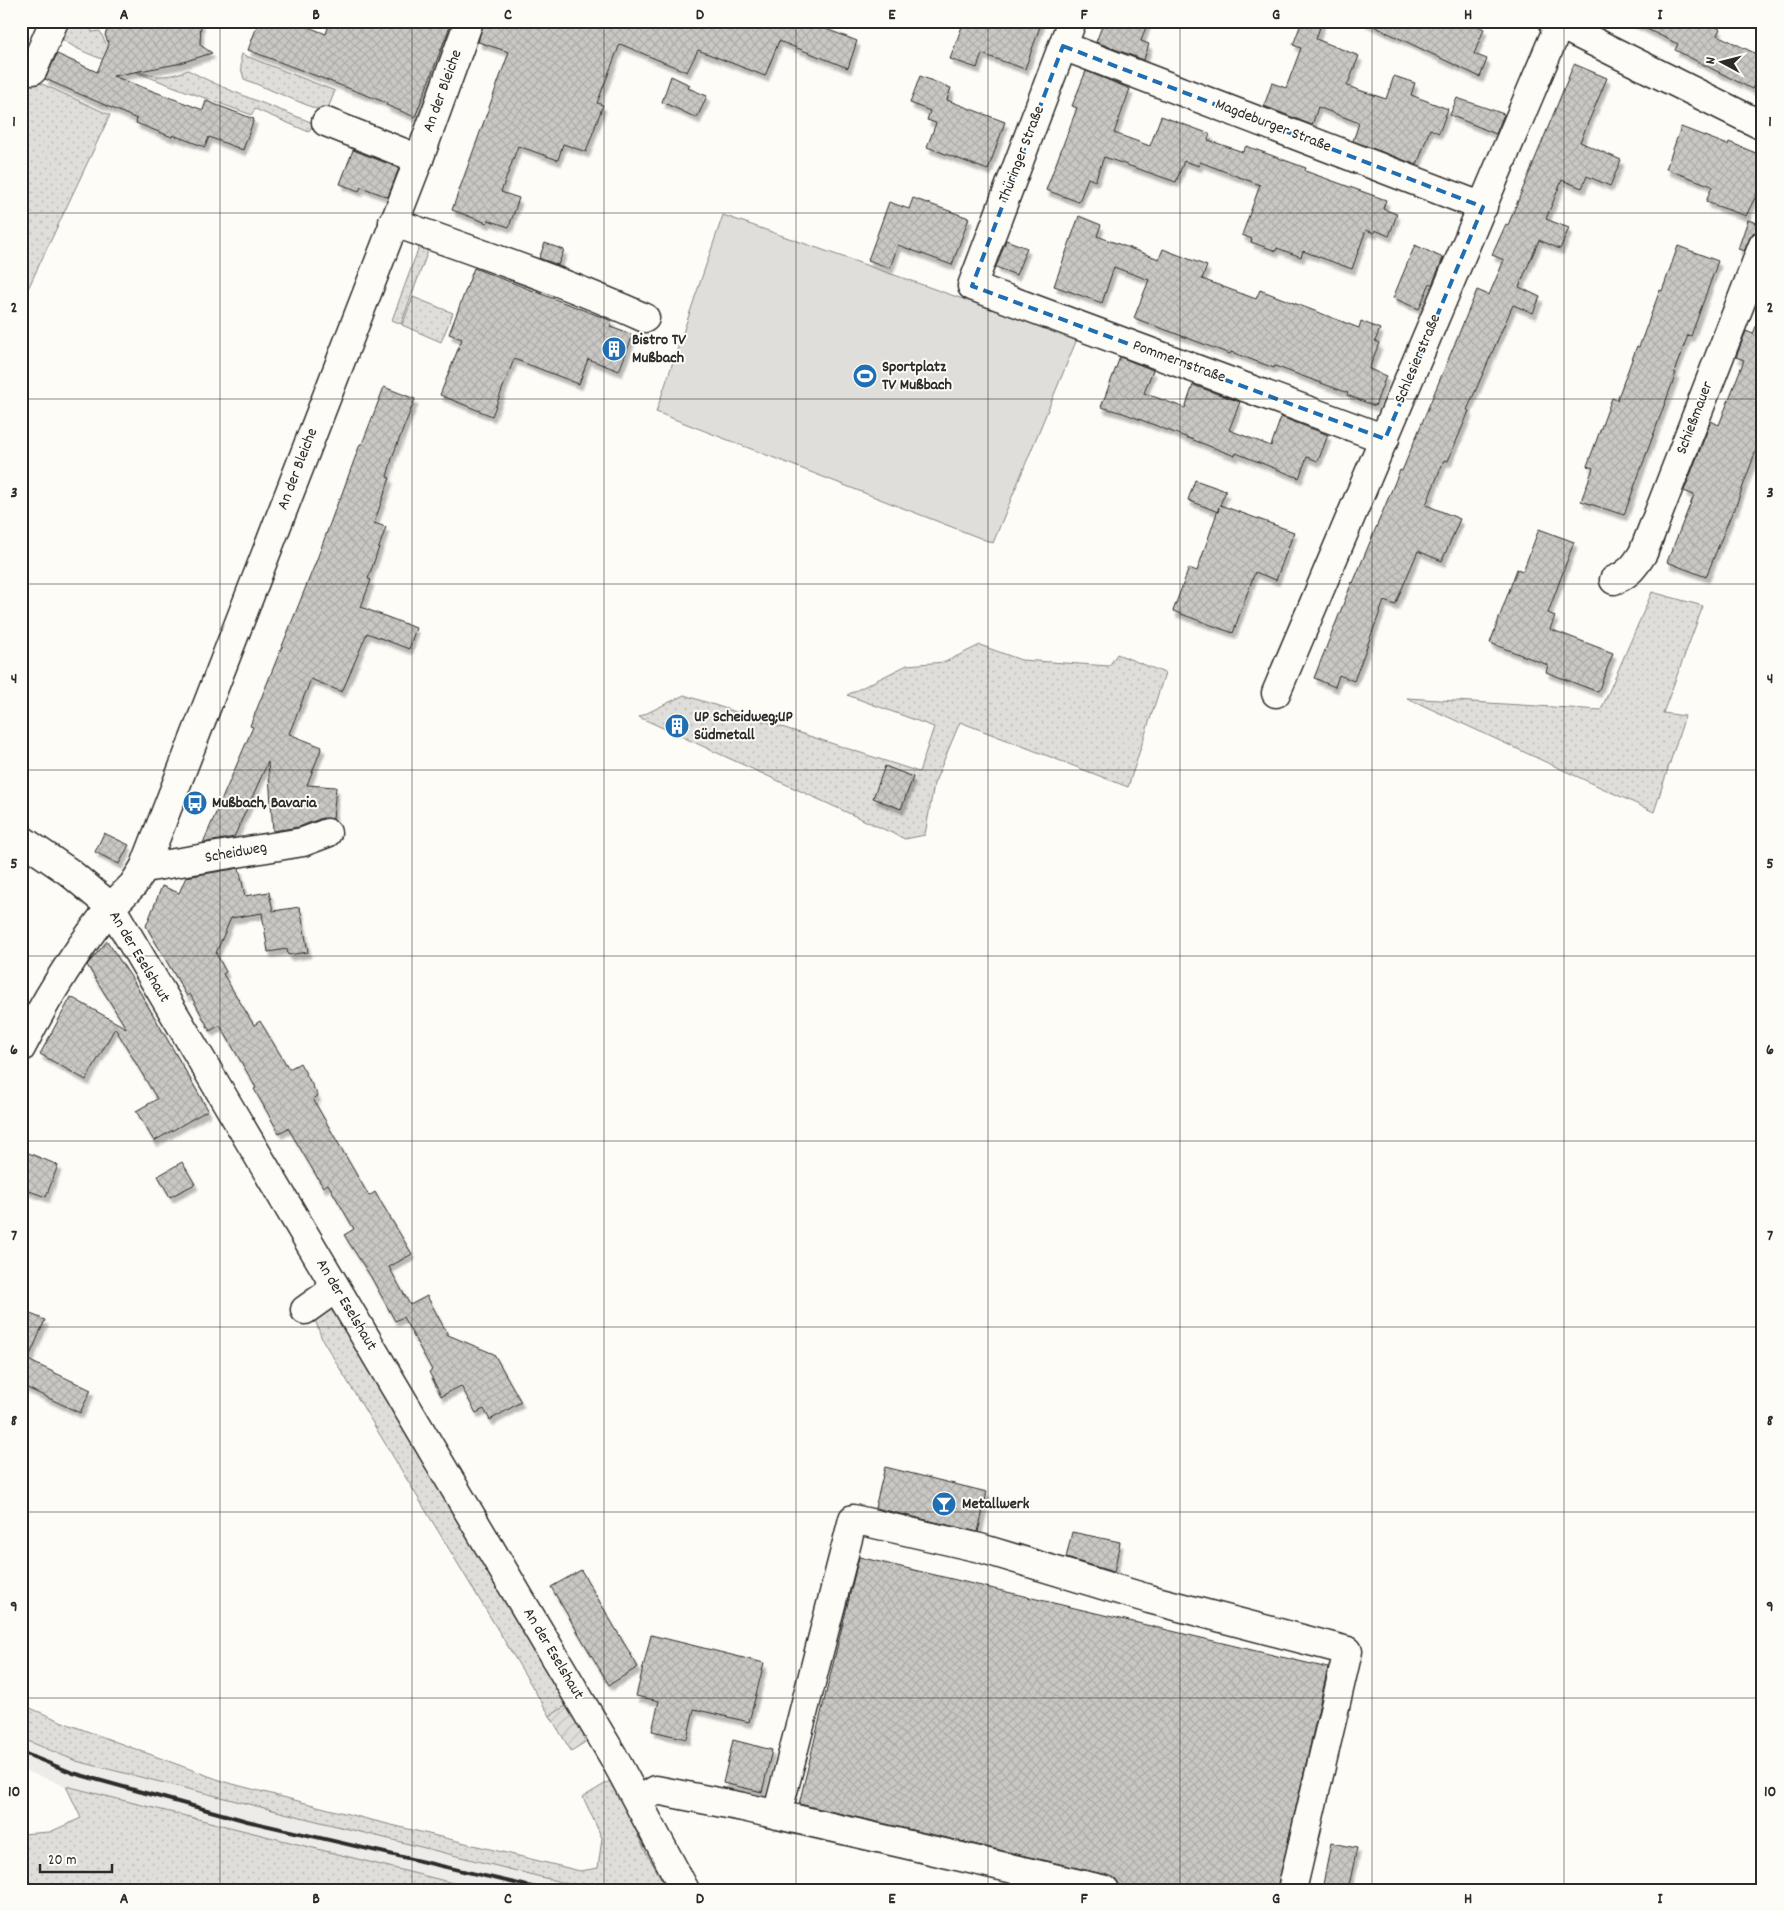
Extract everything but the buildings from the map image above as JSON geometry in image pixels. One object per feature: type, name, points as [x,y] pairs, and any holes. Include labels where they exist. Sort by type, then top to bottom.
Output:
[{"type":"street","points":[[33,70],[54,21]]},
{"type":"street","name":"An der Bleiche","points":[[21,1048],[57,981],[93,929],[133,885],[144,868],[419,159],[468,21]]},
{"type":"street","points":[[1555,23],[1763,126]]},
{"type":"street","name":"Schlesierstraße","points":[[1276,693],[1483,207],[1555,23]]},
{"type":"street","name":"Magdeburger Straße","points":[[1068,33],[1483,207]]},
{"type":"street","name":"Thüringer Straße","points":[[972,286],[1068,33]]},
{"type":"street","points":[[326,122],[419,159]]},
{"type":"street","points":[[393,222],[509,263],[645,318]]},
{"type":"street","name":"Schießmauer","points":[[1614,580],[1624,576],[1633,568],[1643,553],[1763,245]]},
{"type":"street","name":"Pommernstraße","points":[[972,286],[1385,438]]},
{"type":"street","name":"Scheidweg","points":[[144,868],[303,842],[327,833]]},
{"type":"street","name":"An der Eselshaut","points":[[21,839],[69,872],[111,907],[638,1801],[685,1890]]},
{"type":"street","points":[[305,1310],[336,1288]]},
{"type":"street","points":[[778,1815],[853,1519],[980,1548],[1149,1599],[1348,1651],[1292,1890]]},
{"type":"street","points":[[638,1801],[656,1790],[778,1815],[1104,1890]]},
{"type":"highlighted area","points":[[1063,46],[1483,207],[1385,439],[972,286]]},
{"type":"shaded area","points":[[61,21],[88,21],[92,32],[100,31],[113,53],[138,71],[154,76],[162,76],[188,70],[233,92],[313,123],[309,132],[255,109],[252,115],[94,56],[78,49],[57,34]]},
{"type":"shaded area","points":[[241,54],[335,91],[326,113],[244,79],[241,68]]},
{"type":"shaded area","points":[[40,83],[110,115],[25,295],[21,293],[21,87]]},
{"type":"shaded area","name":"Sportplatz TV Mußbach","points":[[723,215],[1077,339],[993,543],[656,412]]},
{"type":"shaded area","points":[[419,247],[428,251],[401,324],[392,320]]},
{"type":"shaded area","points":[[413,297],[453,313],[441,342],[402,325]]},
{"type":"shaded area","points":[[1652,592],[1703,606],[1663,713],[1685,716],[1654,812],[1407,698],[1601,710]]},
{"type":"shaded area","points":[[980,645],[1021,660],[1109,666],[1117,654],[1165,673],[1128,787],[960,722],[934,784],[925,835],[905,839],[639,717],[684,695],[919,772],[934,727],[847,695],[907,665],[945,662]]},
{"type":"shaded area","points":[[332,1303],[567,1705],[550,1716],[322,1339],[313,1314]]},
{"type":"shaded area","points":[[21,1704],[65,1723],[225,1782],[580,1871],[598,1868],[602,1838],[583,1797],[613,1779],[644,1849],[668,1890],[593,1890],[76,1761],[21,1738]]},
{"type":"shaded area","points":[[567,1705],[587,1741],[571,1751],[550,1716]]},
{"type":"shaded area","points":[[21,1738],[76,1761],[593,1890],[481,1890],[66,1786],[21,1769]]},
{"type":"shaded area","points":[[66,1786],[481,1890],[21,1890],[21,1834],[50,1832],[81,1818]]},
{"type":"waterway","points":[[21,97],[25,89]]},
{"type":"railway","points":[[21,1752],[73,1773],[247,1821],[545,1890]]},
{"type":"place","name":"Bistro TV Mußbach","points":[[614,349]]},
{"type":"place","name":"Sportplatz TV Mußbach","points":[[865,376]]},
{"type":"place","name":"UP Scheidweg;UP Südmetall","points":[[677,726]]},
{"type":"place","name":"Mußbach, Bavaria","points":[[195,803]]},
{"type":"place","name":"Metallwerk","points":[[944,1504]]}]
